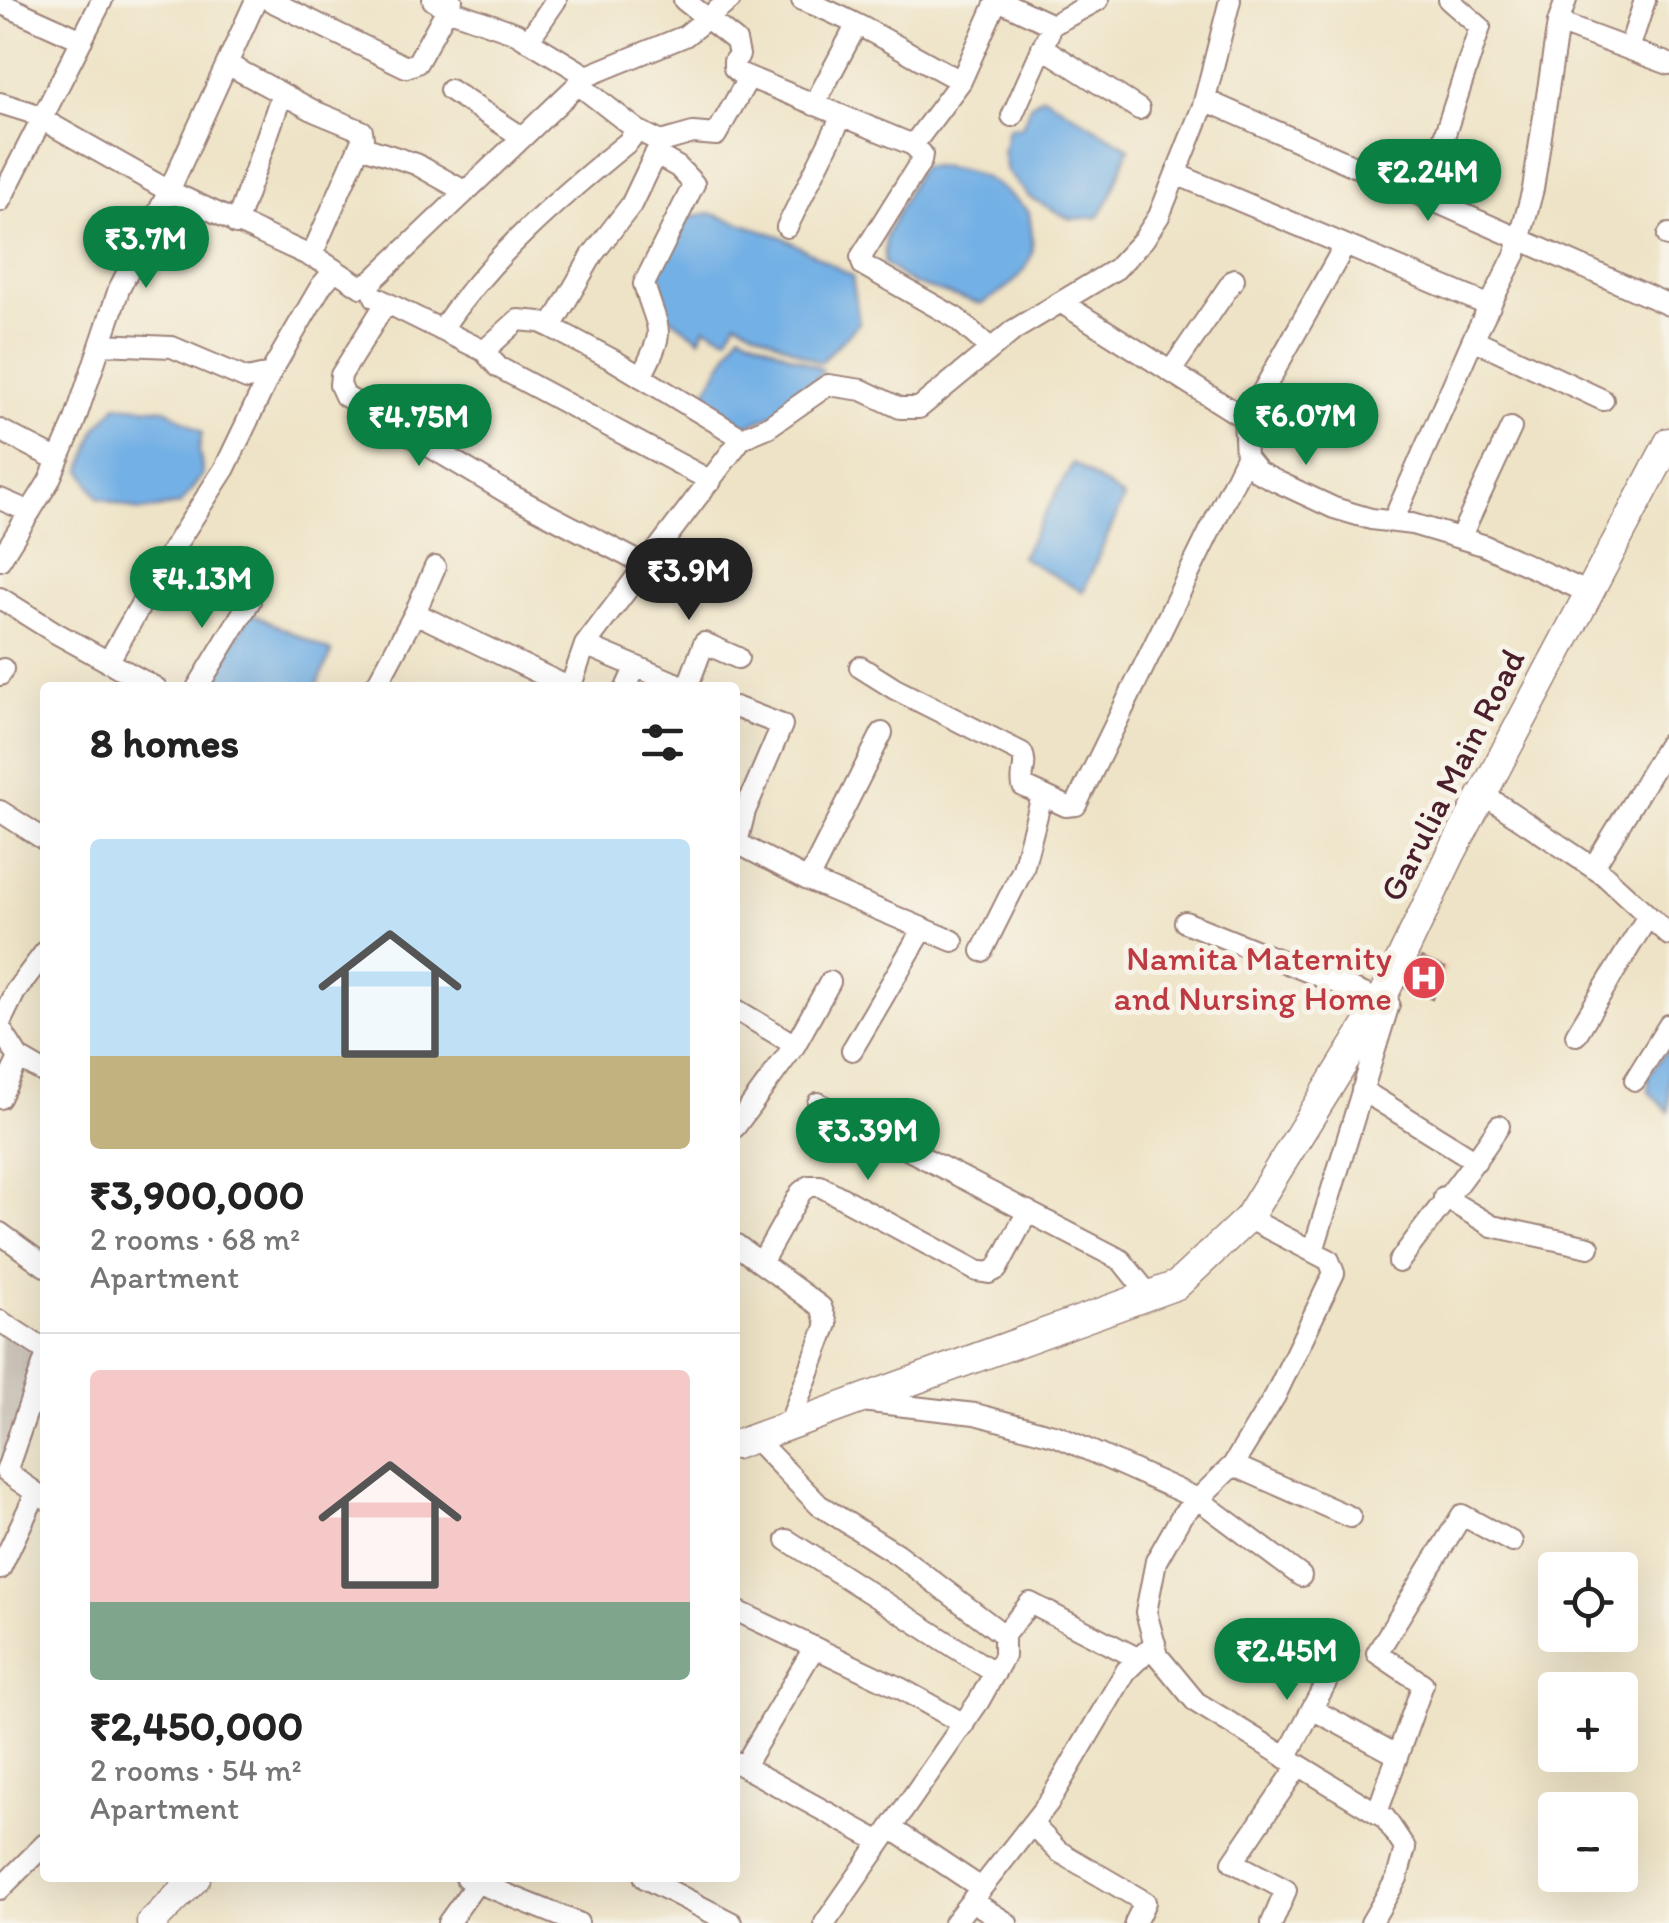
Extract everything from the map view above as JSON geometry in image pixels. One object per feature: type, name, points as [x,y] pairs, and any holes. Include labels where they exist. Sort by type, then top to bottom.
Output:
[{"type":"street","points":[[0,201],[102,0]]},
{"type":"street","points":[[0,560],[58,460],[119,289],[169,191],[256,0]]},
{"type":"street","points":[[269,0],[406,67],[417,63],[444,3],[528,40],[583,80],[678,167],[694,184],[644,284],[660,326],[657,346],[641,377]]},
{"type":"street","points":[[528,40],[556,0]]},
{"type":"street","points":[[684,0],[736,41],[739,55],[734,68],[913,145],[922,154],[922,161],[861,258],[863,266],[956,318],[990,348]]},
{"type":"street","points":[[361,287],[583,80],[686,36],[730,0]]},
{"type":"street","points":[[802,0],[844,15],[856,26],[962,82]]},
{"type":"street","points":[[913,145],[962,82],[998,0],[1052,25]]},
{"type":"street","points":[[1012,116],[1052,25],[1098,0]]},
{"type":"street","points":[[572,682],[585,646],[742,438],[768,427],[828,385],[862,390],[900,408],[918,408],[1014,330],[1132,255],[1159,216],[1205,100],[1230,0]]},
{"type":"street","points":[[1425,195],[1480,27],[1449,0]]},
{"type":"street","points":[[1393,521],[1473,340],[1516,254],[1532,189],[1558,23],[1566,0]]},
{"type":"street","points":[[1629,49],[1645,0]]},
{"type":"street","points":[[0,3],[82,40]]},
{"type":"street","points":[[1558,23],[1669,64]]},
{"type":"street","points":[[814,105],[856,26]]},
{"type":"street","points":[[1042,47],[1138,108]]},
{"type":"street","points":[[226,64],[362,131],[360,146],[310,257]]},
{"type":"street","points":[[551,327],[593,254],[631,205],[658,148],[692,133],[716,135],[749,77]]},
{"type":"street","points":[[450,90],[522,137]]},
{"type":"street","points":[[236,224],[282,94]]},
{"type":"street","points":[[1205,100],[1669,304]]},
{"type":"street","points":[[0,104],[43,120],[169,191],[310,257],[386,303],[484,351],[498,367],[711,481]]},
{"type":"street","points":[[787,227],[842,116]]},
{"type":"street","points":[[441,330],[467,292],[493,264],[555,202],[628,142],[637,130]]},
{"type":"street","points":[[360,146],[416,164],[464,191]]},
{"type":"street","points":[[1176,174],[1490,306]]},
{"type":"street","points":[[1245,423],[1345,246]]},
{"type":"street","points":[[108,662],[225,468],[270,374],[321,286],[334,271]]},
{"type":"street","points":[[1170,371],[1234,279]]},
{"type":"street","points":[[386,303],[341,375],[345,396],[509,494],[647,566]]},
{"type":"street","points":[[860,666],[960,724],[1022,754],[1023,786],[1066,806],[1076,805],[1081,798],[1122,706],[1246,457],[1245,423],[1244,418],[1062,303]]},
{"type":"street","points":[[484,351],[518,320],[540,322],[742,438]]},
{"type":"street","points":[[1473,340],[1603,400]]},
{"type":"street","points":[[102,344],[172,347],[248,379],[270,374]]},
{"type":"street","points":[[1460,538],[1511,428]]},
{"type":"street","points":[[0,430],[58,460]]},
{"type":"street","name":"Garulia Main Road","points":[[745,1442],[1177,1285],[1248,1218],[1385,992],[1483,794],[1669,442]]},
{"type":"street","points":[[1246,457],[1258,472],[1334,508],[1460,538],[1589,593]]},
{"type":"street","points":[[0,499],[30,512]]},
{"type":"street","points":[[382,682],[435,568]]},
{"type":"street","points":[[0,598],[145,682]]},
{"type":"street","points":[[200,682],[250,601]]},
{"type":"street","points":[[415,614],[557,682]]},
{"type":"street","points":[[688,682],[704,643],[738,658]]},
{"type":"street","points":[[585,646],[671,682]]},
{"type":"street","points":[[629,682],[636,668]]},
{"type":"street","points":[[740,708],[782,725],[740,809]]},
{"type":"street","points":[[808,880],[882,733]]},
{"type":"street","points":[[1592,868],[1669,742]]},
{"type":"street","points":[[1483,794],[1592,868],[1657,924]]},
{"type":"street","points":[[982,951],[1024,869],[1042,796]]},
{"type":"street","points":[[0,810],[40,837]]},
{"type":"street","points":[[740,844],[808,880],[953,941]]},
{"type":"street","points":[[1576,1035],[1669,902]]},
{"type":"street","points":[[1185,922],[1385,992],[1390,1003],[1312,1251]]},
{"type":"street","points":[[852,1050],[923,929]]},
{"type":"street","points":[[40,959],[15,992],[0,1025],[19,1058],[40,1070]]},
{"type":"street","points":[[740,1120],[795,1044],[830,982]]},
{"type":"street","points":[[740,1013],[795,1044]]},
{"type":"street","points":[[1636,1080],[1669,1025]]},
{"type":"street","points":[[0,1098],[19,1058]]},
{"type":"street","points":[[1362,1090],[1476,1161]]},
{"type":"street","points":[[818,1103],[1121,1260],[1149,1295]]},
{"type":"street","points":[[1399,1262],[1444,1198],[1461,1183],[1498,1126]]},
{"type":"street","points":[[761,1262],[801,1192],[809,1186],[820,1186],[977,1272],[997,1269],[1028,1210]]},
{"type":"street","points":[[1444,1198],[1492,1226],[1589,1247]]},
{"type":"street","points":[[1248,1218],[1329,1260],[1334,1273],[1275,1396],[1233,1464],[1182,1515],[1156,1561],[1146,1612],[1158,1656],[1196,1702],[1385,1818],[1405,1848],[1397,1878],[1371,1923]]},
{"type":"street","points":[[0,1233],[40,1262]]},
{"type":"street","points":[[740,1247],[821,1307],[827,1324],[789,1426]]},
{"type":"street","points":[[0,1320],[40,1347]]},
{"type":"street","points":[[40,1374],[6,1472],[40,1495]]},
{"type":"street","points":[[858,1401],[975,1414],[1024,1426],[1114,1460],[1198,1499],[1301,1576]]},
{"type":"street","points":[[745,1442],[818,1505],[897,1554],[1004,1635]]},
{"type":"street","points":[[1233,1464],[1350,1517]]},
{"type":"street","points":[[0,1568],[40,1498]]},
{"type":"street","points":[[1376,1813],[1423,1684],[1377,1652],[1462,1515],[1512,1542]]},
{"type":"street","points":[[787,1540],[995,1672]]},
{"type":"street","points":[[826,1923],[964,1724],[1004,1656],[1004,1635],[1030,1603],[1138,1659]]},
{"type":"street","points":[[740,1612],[900,1688],[964,1724]]},
{"type":"street","points":[[954,1923],[1049,1802],[1126,1671],[1155,1643]]},
{"type":"street","points":[[814,1648],[740,1764],[886,1835],[976,1895],[1007,1923]]},
{"type":"street","points":[[1272,1923],[1286,1890],[1233,1862],[1292,1761],[1331,1673]]},
{"type":"street","points":[[1312,1709],[1398,1755]]},
{"type":"street","points":[[1032,1824],[1058,1850],[1145,1902],[1134,1923]]},
{"type":"street","points":[[0,1888],[40,1849]]},
{"type":"street","points":[[151,1923],[192,1882]]},
{"type":"street","points":[[448,1923],[471,1882]]},
{"type":"street","points":[[477,1882],[578,1923]]},
{"type":"street","points":[[651,1882],[719,1920]]},
{"type":"shaded area","points":[[0,1331],[39,1354],[0,1486]]},
{"type":"water","points":[[1043,96],[1129,148],[1111,196],[1098,217],[1070,219],[1029,197],[1007,172],[1003,151],[1008,128],[1022,127],[1030,105]]},
{"type":"water","points":[[935,166],[987,179],[1029,212],[1033,244],[1029,262],[1012,283],[981,304],[911,283],[884,263],[886,236],[920,167]]},
{"type":"water","points":[[710,213],[782,237],[852,276],[859,323],[820,363],[737,321],[727,337],[705,327],[700,339],[668,316],[651,279],[688,217]]},
{"type":"water","points":[[740,332],[823,370],[796,404],[746,426],[701,400]]},
{"type":"water","points":[[117,405],[166,409],[202,432],[199,450],[203,474],[180,505],[140,511],[98,498],[82,470],[96,429]]},
{"type":"water","points":[[1073,463],[1124,498],[1083,592],[1021,557]]},
{"type":"water","points":[[251,613],[332,652],[318,682],[211,682]]},
{"type":"water","points":[[1669,1047],[1669,1112],[1649,1092],[1648,1076]]},
{"type":"building","points":[[1421,958],[1445,968],[1432,999],[1406,988]]},
{"type":"place","name":"Namita Maternity and Nursing Home","points":[[1424,978]]}]
